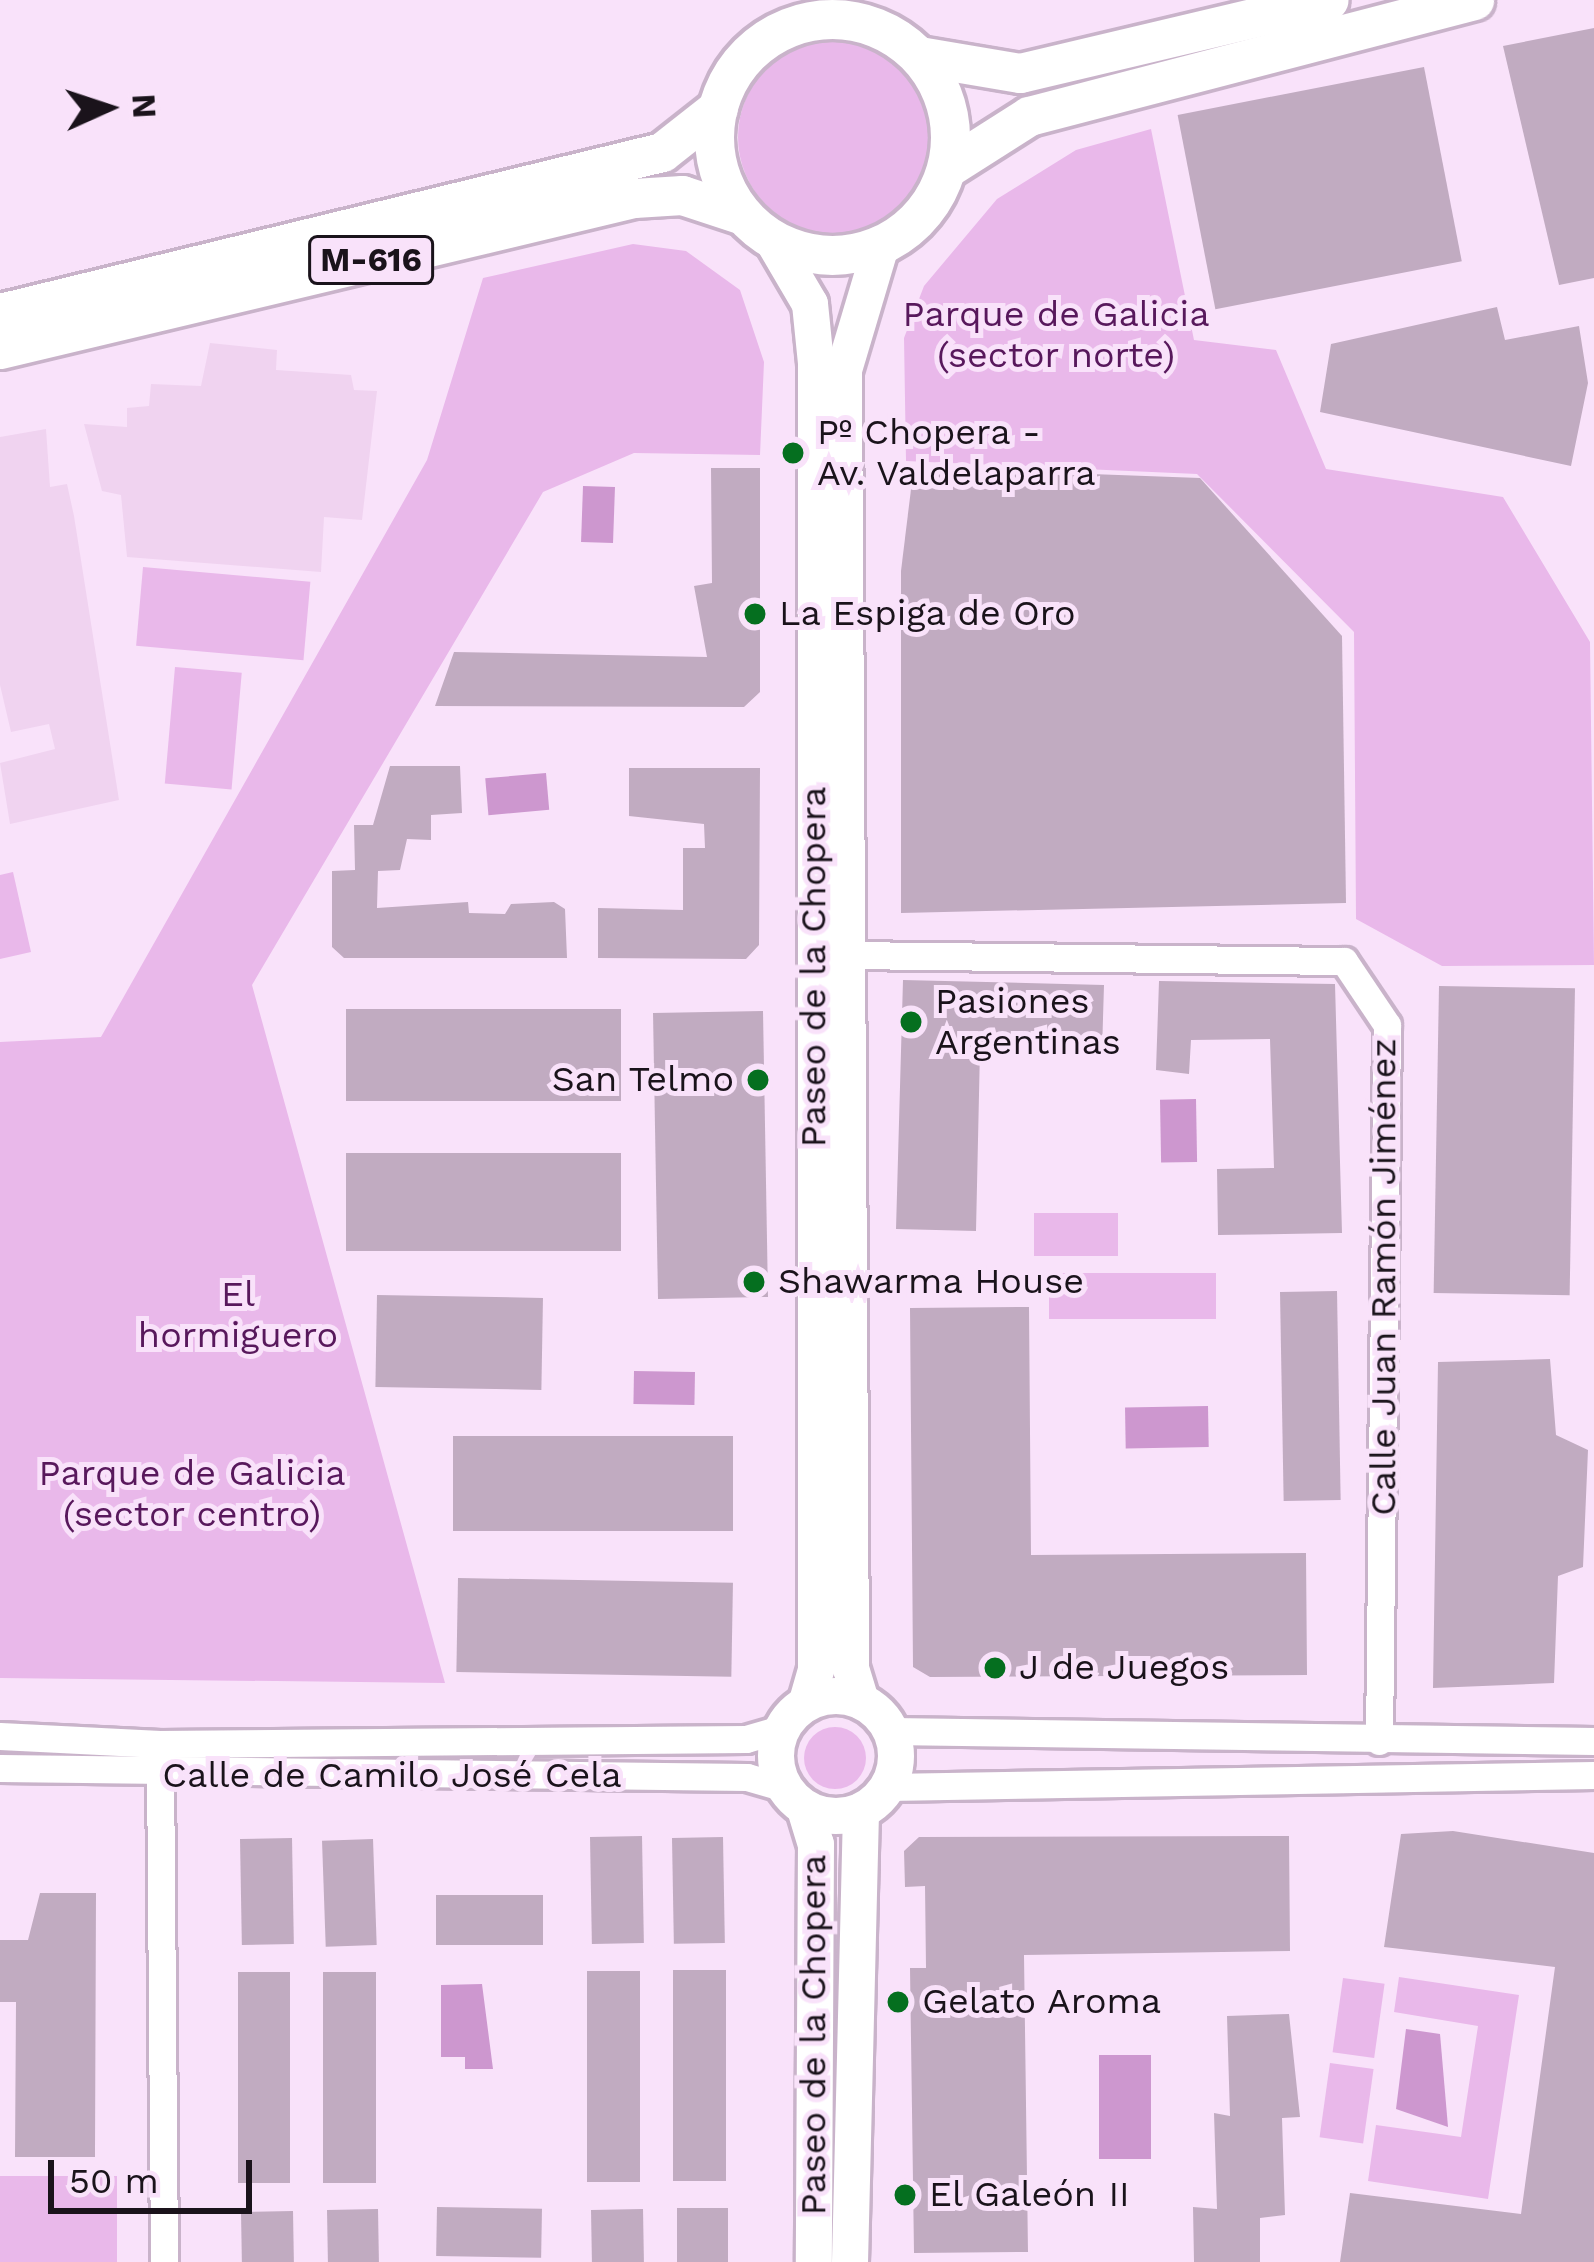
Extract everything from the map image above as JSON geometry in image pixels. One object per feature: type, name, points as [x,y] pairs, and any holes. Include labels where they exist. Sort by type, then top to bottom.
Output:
[{"type":"highway","name":"M-616","points":[[0,313],[662,152],[718,108],[755,46],[822,19],[891,34],[920,56],[1019,73],[1328,0]]},
{"type":"highway","points":[[881,246],[910,227],[947,168],[1029,116],[1474,0]]},
{"type":"highway","points":[[920,56],[951,129],[947,168]]},
{"type":"highway","name":"M-616","points":[[718,108],[714,146],[742,215]]},
{"type":"highway","name":"M-616","points":[[0,349],[634,198],[682,195],[742,215],[773,241],[808,254],[881,246]]},
{"type":"main road","name":"Paseo de la Chopera","points":[[773,241],[810,304],[817,363],[816,1670],[807,1702]]},
{"type":"main road","name":"Paseo de la Chopera","points":[[861,1701],[851,1669],[844,370],[881,246]]},
{"type":"main road","points":[[861,1701],[891,1731],[874,1799],[794,1798],[781,1730],[807,1702],[861,1701]]},
{"type":"main road","name":"Paseo de la Chopera","points":[[794,1798],[816,1844],[814,2262]]},
{"type":"main road","name":"Paseo de la Chopera","points":[[850,2262],[874,1799]]},
{"type":"street","name":"Calle Juan Ramón Jiménez","points":[[848,955],[1344,961],[1387,1024],[1379,1741]]},
{"type":"street","name":"Calle de Camilo José Cela","points":[[0,1736],[160,1744],[746,1739],[781,1730]]},
{"type":"street","points":[[891,1731],[1594,1741]]},
{"type":"street","points":[[160,1744],[164,2262]]},
{"type":"street","name":"Calle de Camilo José Cela","points":[[0,1768],[160,1777],[747,1777],[794,1798]]},
{"type":"street","points":[[874,1799],[1594,1775]]},
{"type":"shaded area","points":[[210,343],[277,350],[276,370],[351,375],[354,390],[377,391],[362,520],[324,517],[321,572],[127,557],[121,495],[102,491],[84,424],[127,427],[127,408],[149,406],[151,384],[201,386]]},
{"type":"shaded area","points":[[46,429],[50,487],[67,484],[74,516],[119,800],[10,824],[0,763],[55,749],[49,724],[11,732],[0,685],[0,437]]},
{"type":"shaded area","points":[[583,486],[615,487],[613,543],[581,542]]},
{"type":"shaded area","points":[[546,773],[549,810],[488,815],[485,778]]},
{"type":"shaded area","points":[[1196,1099],[1197,1162],[1161,1163],[1160,1100]]},
{"type":"shaded area","points":[[634,1371],[695,1372],[694,1405],[633,1404]]},
{"type":"shaded area","points":[[1208,1406],[1209,1447],[1126,1448],[1125,1407]]},
{"type":"shaded area","points":[[482,1984],[493,2069],[465,2069],[465,2057],[441,2057],[441,1985]]},
{"type":"shaded area","points":[[1406,2029],[1440,2034],[1448,2127],[1396,2109]]},
{"type":"shaded area","points":[[1099,2055],[1151,2055],[1151,2159],[1099,2159]]},
{"type":"green space","points":[[835,40],[872,48],[903,69],[924,100],[932,137],[924,174],[903,205],[872,226],[835,234],[798,226],[767,205],[746,174],[738,137],[746,100],[767,69],[798,48]]},
{"type":"green space","name":"Parque de Galicia (sector norte)","points":[[1151,129],[1194,340],[1276,350],[1326,469],[1503,497],[1590,642],[1594,965],[1442,966],[1356,919],[1354,632],[1197,474],[906,461],[904,338],[924,286],[997,199],[1076,150]]},
{"type":"green space","name":"Parque de Galicia (sector centro)","points":[[633,244],[686,251],[740,290],[764,362],[760,455],[634,453],[543,492],[252,985],[445,1683],[0,1678],[0,1042],[101,1037],[427,460],[483,278]]},
{"type":"green space","points":[[143,567],[310,582],[303,660],[136,646]]},
{"type":"green space","points":[[175,667],[242,673],[232,789],[165,784]]},
{"type":"green space","points":[[13,872],[31,952],[0,959],[0,875]]},
{"type":"green space","points":[[1034,1213],[1118,1213],[1118,1256],[1034,1256]]},
{"type":"green space","points":[[1049,1273],[1216,1273],[1216,1319],[1049,1319]]},
{"type":"green space","points":[[835,1727],[857,1736],[866,1758],[857,1780],[835,1789],[813,1780],[804,1758],[813,1736]]},
{"type":"green space","points":[[1399,1977],[1519,1995],[1488,2199],[1368,2181],[1376,2125],[1461,2137],[1478,2026],[1394,2012]]},
{"type":"green space","points":[[1343,1978],[1385,1984],[1374,2058],[1333,2052]]},
{"type":"green space","points":[[1330,2063],[1374,2069],[1363,2143],[1320,2137]]},
{"type":"green space","points":[[0,2176],[117,2176],[117,2262],[0,2262]]},
{"type":"building","points":[[1594,28],[1594,278],[1559,285],[1503,46]]},
{"type":"building","points":[[1424,67],[1462,261],[1215,309],[1178,115]]},
{"type":"building","points":[[1497,307],[1505,340],[1579,326],[1588,383],[1571,466],[1320,412],[1331,344]]},
{"type":"building","points":[[711,468],[760,468],[760,692],[744,707],[435,706],[454,652],[707,657],[694,586],[712,583]]},
{"type":"building","points":[[932,468],[1200,478],[1342,636],[1346,903],[901,913],[901,571],[912,481]]},
{"type":"building","points":[[390,766],[460,766],[462,813],[431,815],[431,840],[407,839],[400,870],[378,871],[377,908],[468,902],[469,913],[505,914],[511,904],[554,902],[565,909],[567,958],[344,958],[332,947],[332,871],[355,870],[354,825],[373,825]]},
{"type":"building","points":[[629,768],[760,768],[759,945],[746,959],[598,958],[598,908],[683,910],[683,848],[705,848],[704,824],[629,816]]},
{"type":"building","points":[[903,980],[1104,985],[1102,1052],[980,1049],[976,1231],[896,1229]]},
{"type":"building","points":[[1159,981],[1335,984],[1342,1233],[1218,1235],[1217,1169],[1274,1168],[1270,1039],[1191,1040],[1189,1074],[1156,1070]]},
{"type":"building","points":[[1439,986],[1575,988],[1570,1295],[1434,1293]]},
{"type":"building","points":[[346,1009],[621,1009],[621,1101],[346,1101]]},
{"type":"building","points":[[763,1011],[768,1297],[658,1299],[653,1013]]},
{"type":"building","points":[[346,1153],[621,1153],[621,1251],[346,1251]]},
{"type":"building","points":[[1337,1291],[1341,1500],[1284,1501],[1280,1292]]},
{"type":"building","points":[[377,1295],[543,1298],[541,1390],[375,1387]]},
{"type":"building","points":[[1029,1307],[1031,1555],[1306,1553],[1307,1675],[930,1677],[913,1667],[910,1308]]},
{"type":"building","points":[[1550,1359],[1556,1435],[1588,1450],[1583,1567],[1558,1576],[1554,1683],[1433,1688],[1438,1362]]},
{"type":"building","points":[[453,1436],[733,1436],[733,1531],[453,1531]]},
{"type":"building","points":[[458,1578],[733,1583],[731,1677],[456,1672]]},
{"type":"building","points":[[1453,1831],[1594,1853],[1594,2262],[1340,2262],[1350,2193],[1521,2214],[1555,1967],[1384,1947],[1401,1834]]},
{"type":"building","points":[[642,1836],[644,1943],[592,1944],[590,1837]]},
{"type":"building","points":[[1289,1836],[1290,1951],[1024,1955],[1028,2252],[914,2253],[910,1968],[926,1968],[925,1886],[905,1887],[904,1851],[919,1837]]},
{"type":"building","points":[[723,1837],[725,1943],[674,1944],[672,1838]]},
{"type":"building","points":[[292,1838],[294,1944],[242,1945],[240,1839]]},
{"type":"building","points":[[373,1839],[377,1945],[326,1947],[322,1841]]},
{"type":"building","points":[[40,1893],[96,1893],[95,2157],[15,2157],[16,2002],[0,2002],[0,1940],[28,1940]]},
{"type":"building","points":[[436,1895],[543,1895],[543,1945],[436,1945]]},
{"type":"building","points":[[673,1970],[726,1970],[726,2181],[673,2181]]},
{"type":"building","points":[[587,1971],[640,1971],[640,2182],[587,2182]]},
{"type":"building","points":[[238,1972],[290,1972],[290,2183],[238,2183]]},
{"type":"building","points":[[323,1972],[376,1972],[376,2183],[323,2183]]},
{"type":"building","points":[[1289,2014],[1300,2117],[1282,2118],[1285,2215],[1260,2218],[1260,2262],[1194,2262],[1193,2207],[1217,2209],[1214,2113],[1230,2116],[1227,2016]]},
{"type":"building","points":[[437,2207],[542,2209],[541,2258],[436,2256]]},
{"type":"building","points":[[677,2208],[728,2208],[728,2262],[677,2262]]},
{"type":"building","points":[[378,2209],[379,2262],[328,2262],[327,2210]]},
{"type":"building","points":[[643,2209],[644,2262],[592,2262],[591,2210]]},
{"type":"building","points":[[293,2211],[294,2262],[242,2262],[241,2212]]},
{"type":"place","name":"Pº Chopera - Av. Valdelaparra","points":[[793,453]]},
{"type":"place","name":"La Espiga de Oro","points":[[755,614]]},
{"type":"place","name":"Pasiones Argentinas","points":[[911,1022]]},
{"type":"place","name":"San Telmo","points":[[758,1080]]},
{"type":"place","name":"Shawarma House","points":[[754,1282]]},
{"type":"place","name":"J de Juegos","points":[[995,1668]]},
{"type":"place","name":"Gelato Aroma","points":[[898,2002]]},
{"type":"place","name":"El Galeón II","points":[[905,2195]]},
{"type":"park label","name":"El hormiguero","points":[[238,1314]]}]
